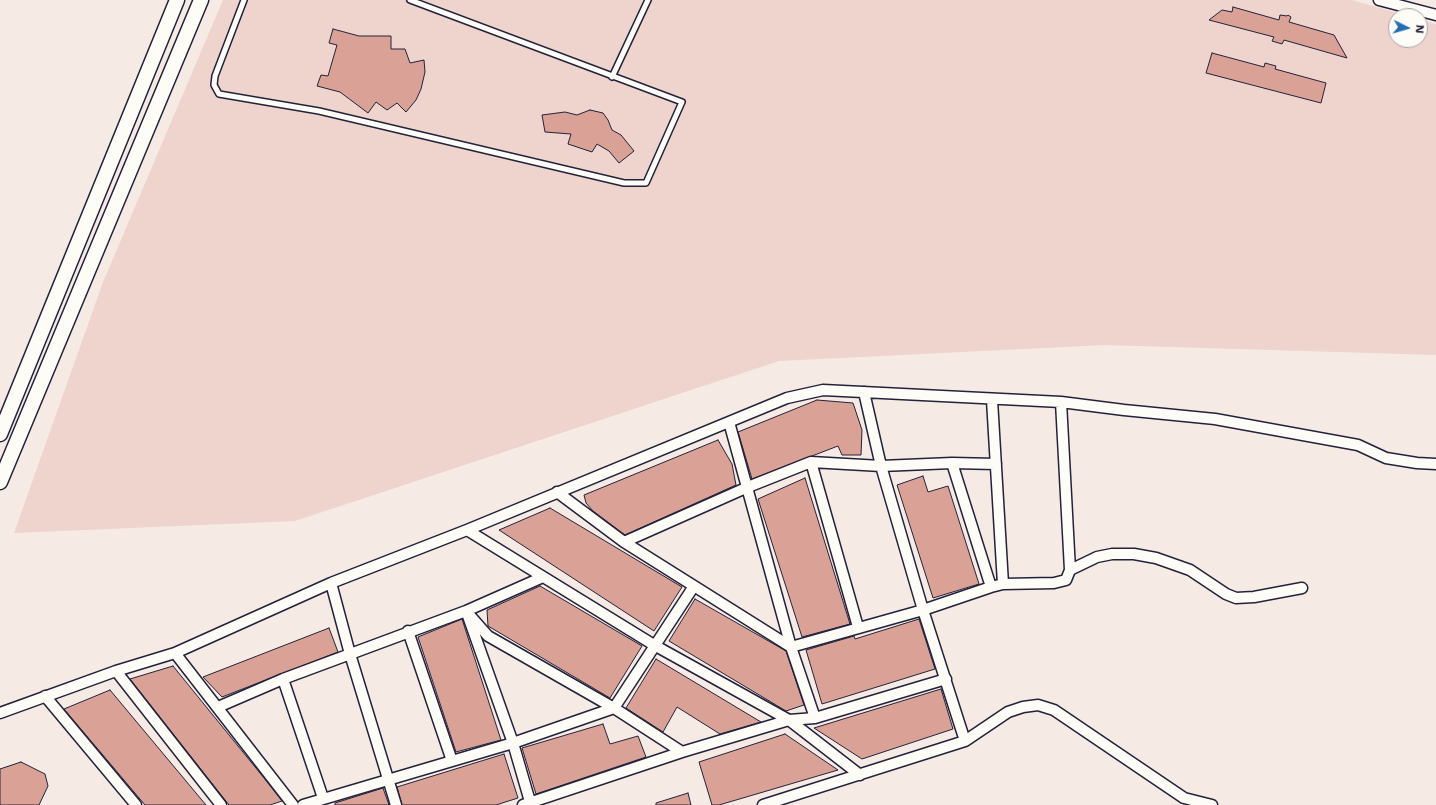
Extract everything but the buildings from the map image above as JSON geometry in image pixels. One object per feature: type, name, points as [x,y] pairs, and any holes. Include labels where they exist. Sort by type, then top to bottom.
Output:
[{"type":"main road","points":[[0,434],[177,0]]},
{"type":"main road","points":[[0,482],[201,0]]},
{"type":"street","points":[[1379,0],[1436,15]]},
{"type":"street","points":[[0,713],[116,671],[175,653],[331,583],[467,530],[787,398],[823,390],[992,400],[1061,402],[1215,419],[1358,445],[1386,458],[1417,463],[1436,464]]},
{"type":"street","points":[[864,392],[881,466],[923,610],[965,741]]},
{"type":"street","points":[[992,400],[1003,584]]},
{"type":"street","points":[[557,492],[624,542],[791,646],[923,610],[1003,584],[1061,582],[1069,577],[1070,570],[1061,402]]},
{"type":"street","points":[[729,422],[791,646],[815,718]]},
{"type":"street","points":[[624,542],[748,487],[811,462],[881,466],[952,463],[996,464]]},
{"type":"street","points":[[811,462],[858,627]]},
{"type":"street","points":[[952,463],[991,587]]},
{"type":"street","points":[[467,530],[654,645],[790,720],[860,775]]},
{"type":"street","points":[[1070,570],[1097,557],[1112,554],[1134,554],[1156,558],[1190,570],[1226,594],[1236,598],[1254,597],[1302,588]]},
{"type":"street","points":[[218,707],[283,679],[466,610],[543,577]]},
{"type":"street","points":[[331,583],[350,654],[396,805]]},
{"type":"street","points":[[303,805],[512,743],[614,708],[694,586]]},
{"type":"street","points":[[466,610],[512,743],[528,804],[682,752],[790,720],[815,718],[946,679]]},
{"type":"street","points":[[466,610],[488,636],[614,708],[682,752]]},
{"type":"street","points":[[408,631],[452,761]]},
{"type":"street","points":[[175,653],[293,805]]},
{"type":"street","points":[[116,671],[221,805]]},
{"type":"street","points":[[283,679],[324,798]]},
{"type":"street","points":[[45,696],[136,805]]},
{"type":"street","points":[[763,805],[965,741],[1008,712],[1023,707],[1044,706],[1054,710],[1184,798],[1212,805]]},
{"type":"lane","points":[[244,0],[215,76],[214,85],[219,94],[319,111],[624,183],[646,183],[682,102],[410,0]]},
{"type":"lane","points":[[612,77],[648,0]]},
{"type":"shaded area","points":[[223,0],[1352,0],[1388,10],[1388,48],[1428,48],[1428,22],[1436,24],[1436,355],[1105,345],[779,361],[295,521],[14,533],[103,282]]}]
